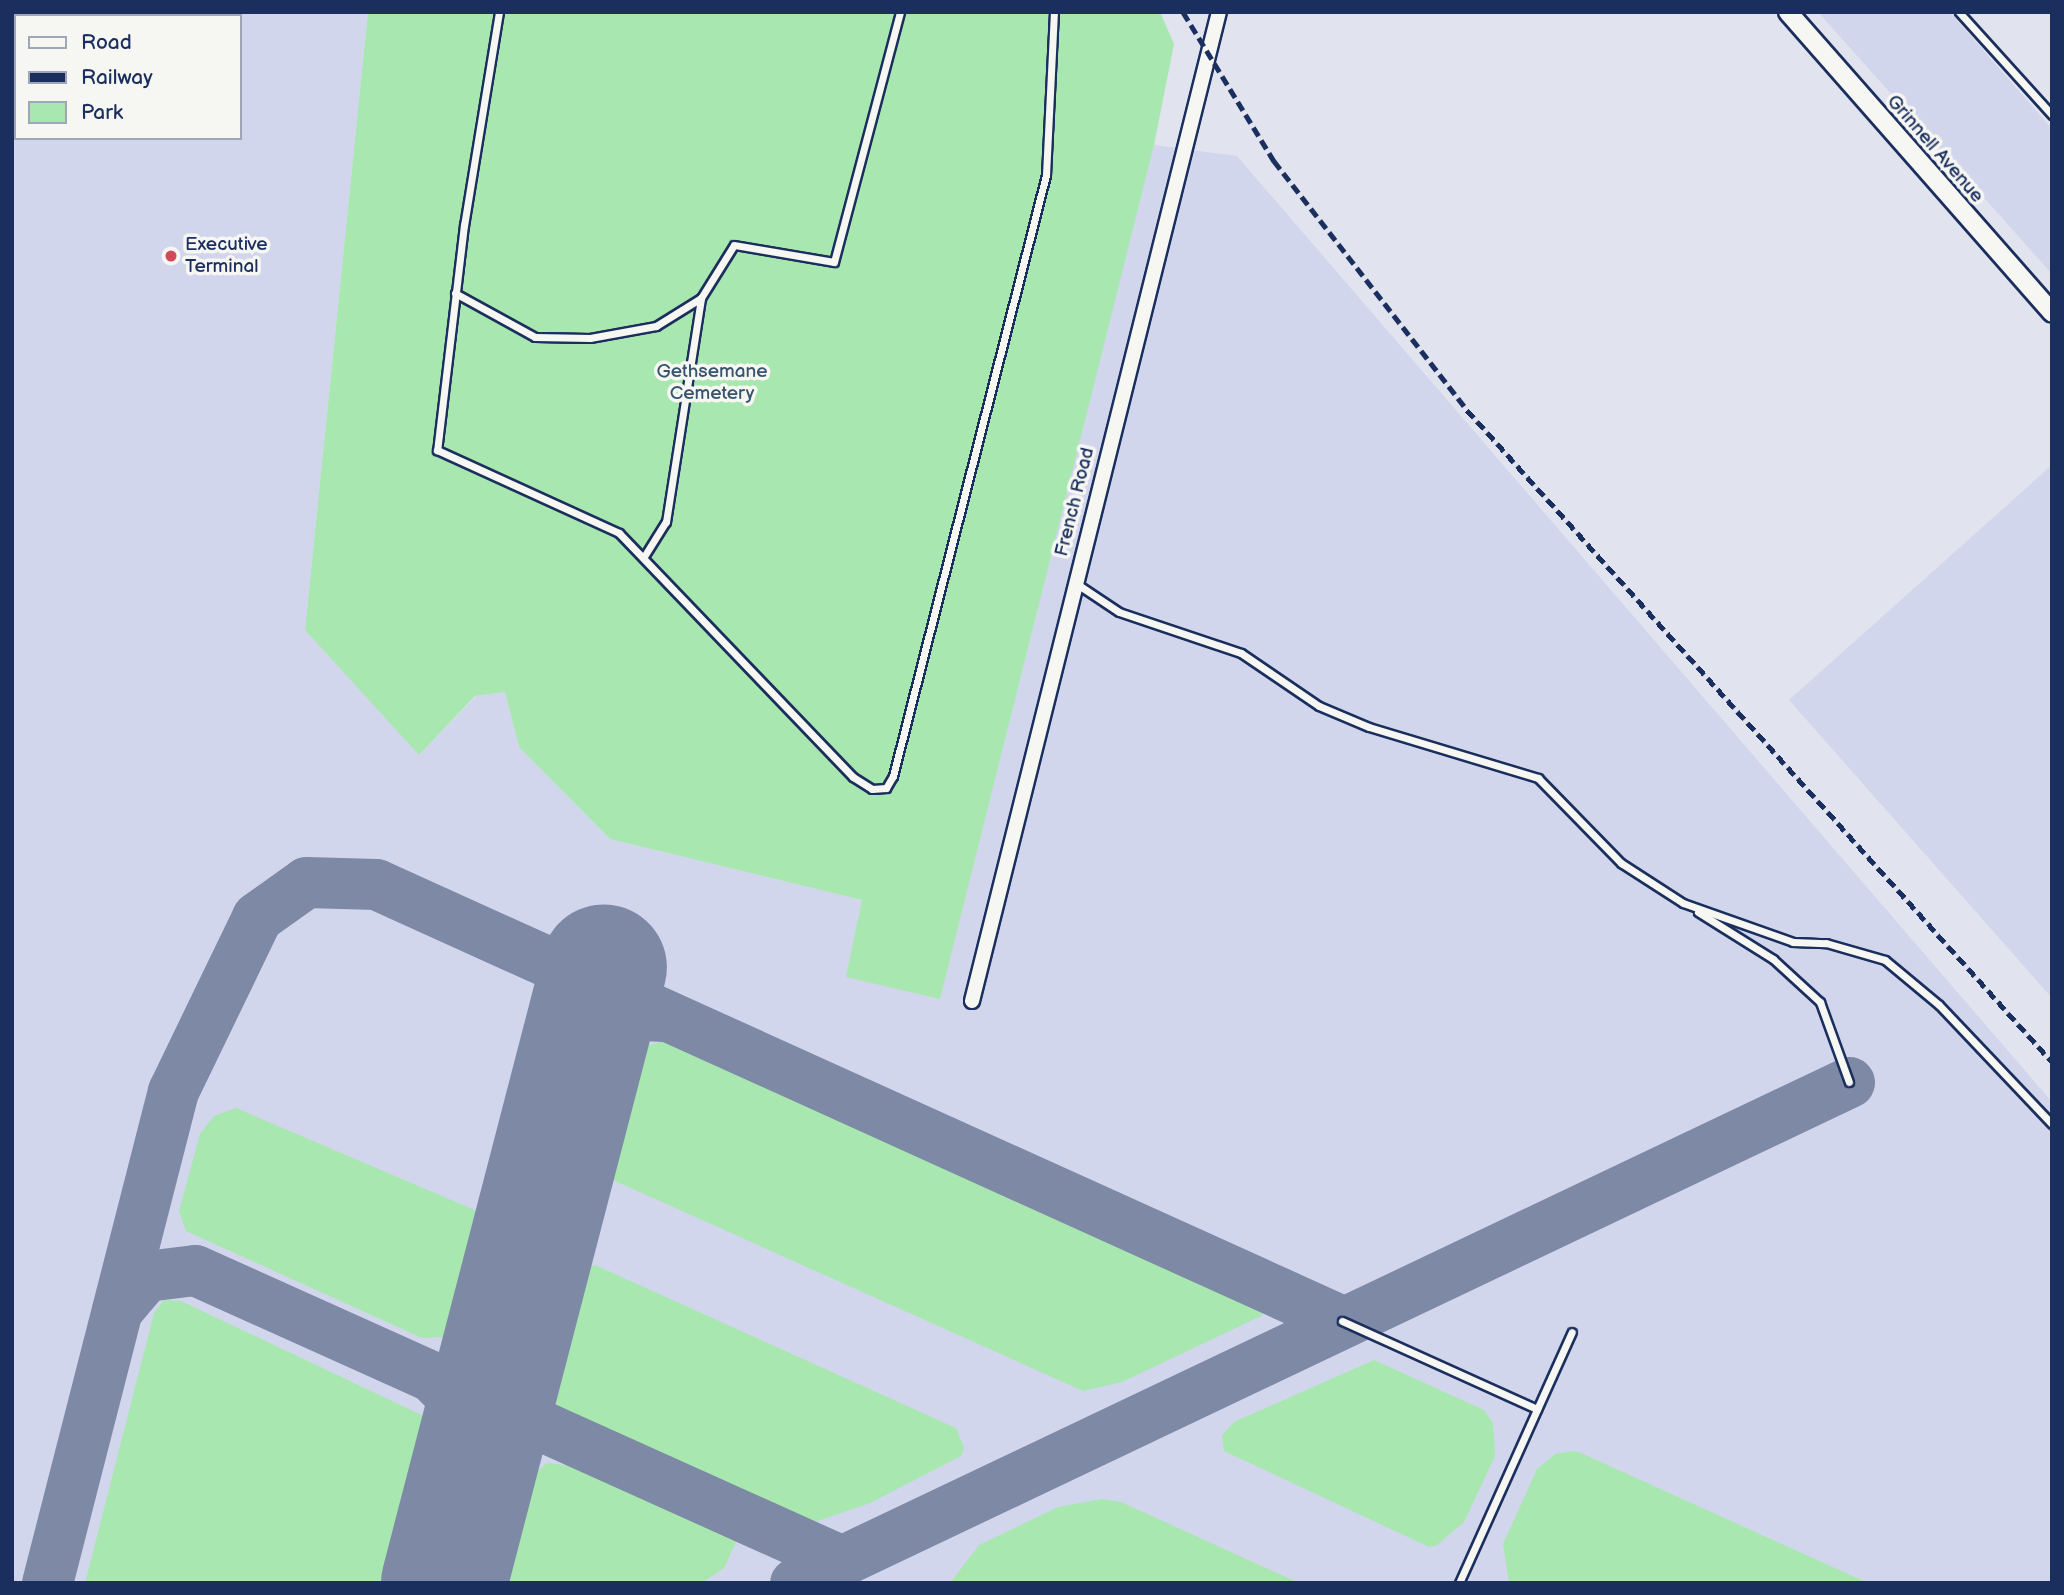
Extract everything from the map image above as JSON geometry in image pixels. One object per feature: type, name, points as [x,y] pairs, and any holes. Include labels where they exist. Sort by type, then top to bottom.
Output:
[{"type":"street","name":"French Road","points":[[972,1001],[1219,12]]},
{"type":"street","name":"Grinnell Avenue","points":[[1788,12],[2052,313]]},
{"type":"lane","points":[[499,12],[455,293],[437,450],[576,510],[645,555],[853,777],[872,789],[886,788],[1046,174],[1055,12]]},
{"type":"lane","points":[[645,555],[666,522],[701,298],[734,245],[834,262],[900,12]]},
{"type":"lane","points":[[1959,12],[2052,115]]},
{"type":"lane","points":[[455,293],[535,337],[590,338],[656,326],[701,298]]},
{"type":"lane","points":[[1075,583],[1119,612],[1241,653],[1319,706],[1369,727],[1538,778],[1621,863],[1773,959],[1820,1002],[1849,1082]]},
{"type":"lane","points":[[1683,903],[1793,942],[1826,943],[1885,960],[1939,1005],[2052,1124]]},
{"type":"lane","points":[[1342,1321],[1537,1409]]},
{"type":"lane","points":[[1459,1583],[1572,1332]]},
{"type":"shaded area","points":[[12,12],[368,12],[305,630],[420,754],[476,696],[505,692],[519,747],[610,839],[862,900],[939,998],[1154,145],[1237,156],[2052,1102],[2052,1583],[12,1583]]},
{"type":"shaded area","points":[[1818,12],[1950,12],[2052,129],[2052,274]]},
{"type":"shaded area","points":[[2052,465],[2052,998],[1789,700]]},
{"type":"green space","name":"Gethsemane Cemetery","points":[[368,12],[1160,12],[1174,44],[1154,145],[940,999],[846,977],[862,900],[610,839],[519,747],[505,692],[475,696],[419,755],[305,630]]},
{"type":"green space","points":[[665,1041],[1263,1310],[1261,1316],[1122,1382],[1083,1391],[595,1172],[624,1063],[640,1047]]},
{"type":"green space","points":[[236,1108],[477,1211],[490,1243],[465,1325],[447,1337],[422,1338],[186,1231],[179,1211],[200,1134],[214,1116]]},
{"type":"green space","points":[[595,1265],[956,1428],[964,1448],[961,1456],[870,1503],[809,1524],[565,1415],[549,1395],[546,1373],[570,1274]]},
{"type":"green space","points":[[164,1300],[181,1301],[428,1418],[436,1450],[402,1583],[85,1583],[154,1313]]},
{"type":"green space","points":[[1374,1360],[1484,1410],[1493,1423],[1495,1456],[1464,1522],[1437,1545],[1429,1547],[1224,1451],[1222,1435],[1234,1422]]},
{"type":"green space","points":[[1573,1451],[1868,1583],[1509,1583],[1503,1544],[1537,1469],[1555,1454]]},
{"type":"green space","points":[[547,1463],[576,1466],[737,1540],[724,1568],[702,1583],[493,1583],[519,1487]]},
{"type":"green space","points":[[1102,1499],[1121,1502],[1299,1583],[950,1583],[979,1545],[1058,1507]]},
{"type":"taxiway","points":[[47,1583],[173,1091],[257,917],[306,882],[376,884],[1342,1321]]},
{"type":"taxiway","points":[[585,1039],[620,1014],[664,1016]]},
{"type":"taxiway","points":[[795,1583],[1849,1082]]},
{"type":"taxiway","points":[[117,1310],[146,1276],[195,1270],[842,1561]]},
{"type":"taxiway","points":[[433,1378],[455,1400],[468,1429],[471,1460],[464,1503]]},
{"type":"runway","points":[[444,1583],[604,967]]},
{"type":"railway","points":[[1183,12],[1274,161],[1467,410],[2052,1062]]},
{"type":"place","name":"Executive Terminal","points":[[171,256]]}]
